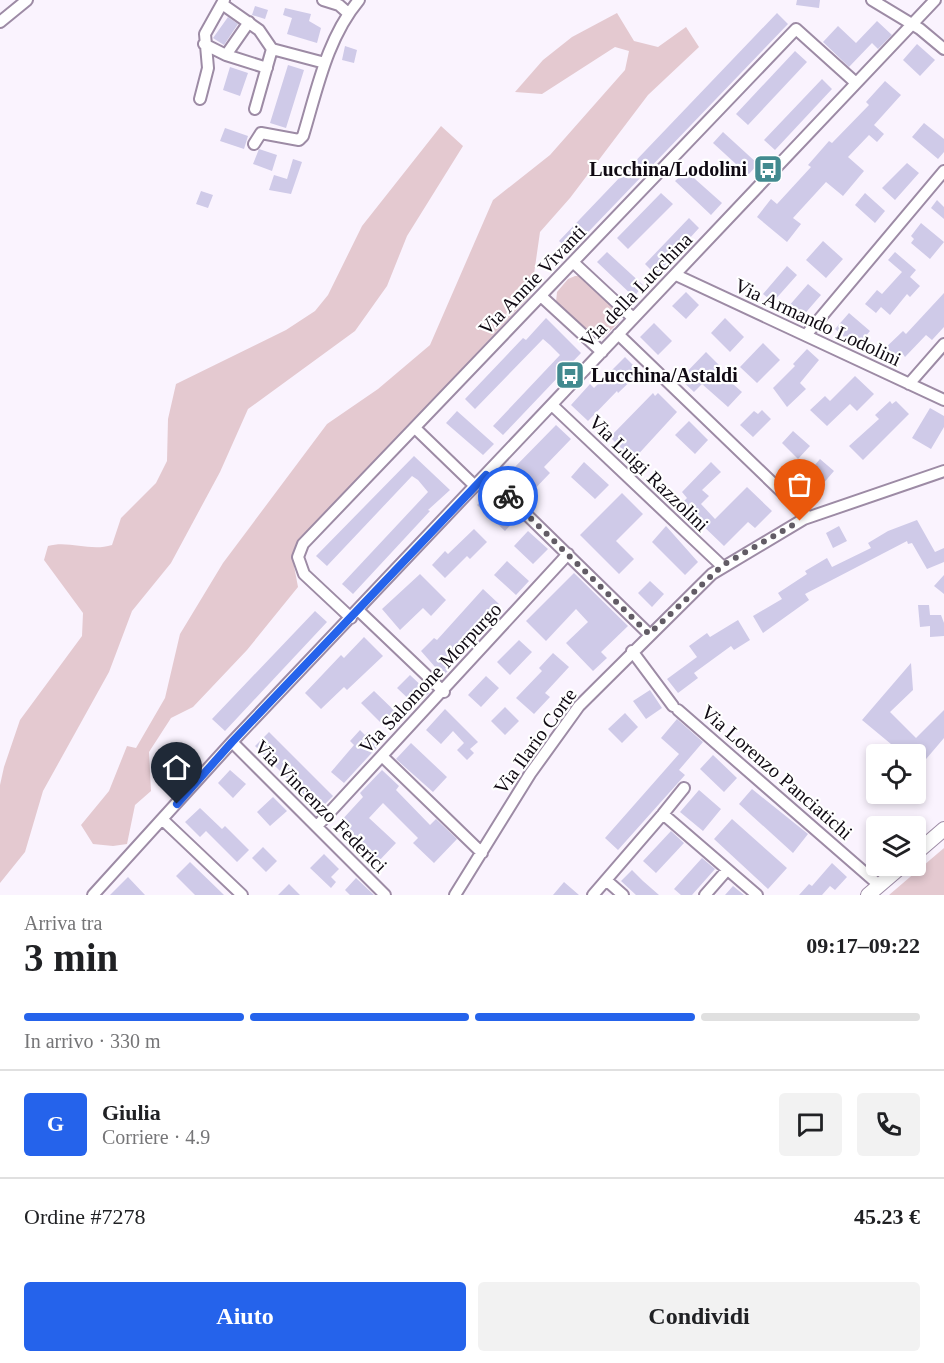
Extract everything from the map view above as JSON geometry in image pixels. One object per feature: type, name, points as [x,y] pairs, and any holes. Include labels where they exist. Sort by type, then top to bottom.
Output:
[{"type":"main road","points":[[926,845],[944,829]]},
{"type":"main road","points":[[868,895],[890,876]]},
{"type":"street","points":[[0,22],[27,0]]},
{"type":"street","points":[[324,0],[339,5],[348,13]]},
{"type":"street","points":[[254,144],[261,133],[290,140],[299,140],[303,136],[325,63],[348,13],[359,0]]},
{"type":"street","points":[[872,0],[913,24],[944,50]]},
{"type":"street","name":"Via della Lucchina","points":[[96,894],[232,742],[936,0]]},
{"type":"street","points":[[200,99],[208,68],[204,44],[205,34],[223,2],[249,22],[272,49],[325,63]]},
{"type":"street","points":[[226,55],[249,22]]},
{"type":"street","name":"Via Annie Vivanti","points":[[355,614],[304,574],[298,562],[299,550],[796,28],[856,83]]},
{"type":"street","points":[[204,44],[226,55],[267,68]]},
{"type":"street","points":[[255,109],[272,49]]},
{"type":"street","points":[[806,335],[944,171]]},
{"type":"street","points":[[574,263],[633,318]]},
{"type":"street","name":"Via Armando Lodolini","points":[[676,275],[944,400]]},
{"type":"street","points":[[542,297],[602,352]]},
{"type":"street","points":[[618,334],[808,517]]},
{"type":"street","points":[[909,384],[944,344]]},
{"type":"street","name":"Via Luigi Razzolini","points":[[552,405],[722,566]]},
{"type":"street","points":[[415,428],[475,486]]},
{"type":"street","name":"Via Ilario Corte","points":[[455,895],[530,774],[576,710],[649,634],[722,566],[808,517],[944,471]]},
{"type":"street","points":[[486,475],[649,634]]},
{"type":"street","name":"Via Salomone Morpurgo","points":[[318,825],[444,692],[568,554]]},
{"type":"street","points":[[355,614],[444,692]]},
{"type":"street","name":"Via Lorenzo Panciatichi","points":[[633,651],[676,708],[879,885]]},
{"type":"street","name":"Via Vincenzo Federici","points":[[232,742],[318,825],[385,895]]},
{"type":"street","points":[[382,757],[482,853]]},
{"type":"street","points":[[593,895],[684,788]]},
{"type":"street","points":[[663,814],[757,895]]},
{"type":"street","points":[[164,820],[242,895]]},
{"type":"street","points":[[705,895],[727,870]]},
{"type":"street","points":[[606,880],[623,895]]},
{"type":"shaded area","points":[[617,13],[634,41],[658,47],[686,27],[699,47],[648,95],[570,198],[540,232],[531,295],[298,544],[292,555],[298,587],[247,650],[193,707],[171,718],[149,752],[151,791],[135,805],[127,844],[113,846],[93,844],[81,825],[109,791],[127,746],[136,748],[165,698],[180,634],[223,563],[327,424],[378,389],[430,345],[493,200],[550,155],[625,70],[629,51],[615,47],[542,94],[515,92],[543,60],[572,37]]},
{"type":"shaded area","points":[[441,126],[463,146],[407,236],[387,286],[355,331],[248,409],[220,472],[171,563],[132,611],[109,672],[43,791],[25,852],[0,883],[0,785],[4,767],[20,720],[82,636],[83,613],[44,560],[48,546],[64,544],[104,547],[112,545],[121,518],[156,483],[167,461],[168,419],[176,384],[286,330],[315,311],[328,295],[362,226]]},
{"type":"shaded area","points":[[582,276],[619,312],[619,322],[603,338],[593,338],[556,302],[557,292],[568,279]]},
{"type":"shaded area","points":[[944,848],[944,895],[889,895],[911,876],[926,876],[926,863]]},
{"type":"building","points":[[797,0],[820,0],[819,8],[796,5]]},
{"type":"building","points":[[255,6],[268,10],[265,19],[252,15]]},
{"type":"building","points":[[285,8],[311,14],[309,21],[321,28],[317,43],[287,34],[292,18],[283,15]]},
{"type":"building","points":[[777,13],[788,24],[570,251],[559,241]]},
{"type":"building","points":[[228,17],[238,24],[224,45],[213,38]]},
{"type":"building","points":[[877,21],[892,35],[878,49],[872,43],[849,67],[823,42],[838,26],[856,43]]},
{"type":"building","points":[[917,44],[935,60],[920,76],[903,60]]},
{"type":"building","points":[[345,46],[357,50],[354,63],[342,60]]},
{"type":"building","points":[[795,51],[807,62],[748,125],[736,114]]},
{"type":"building","points":[[288,65],[304,70],[286,128],[270,123]]},
{"type":"building","points":[[230,67],[248,73],[240,96],[223,90]]},
{"type":"building","points":[[822,79],[832,89],[775,150],[764,140]]},
{"type":"building","points":[[885,81],[901,95],[874,125],[884,134],[877,142],[869,135],[848,157],[864,171],[843,196],[826,182],[793,218],[801,224],[787,242],[757,217],[771,199],[777,204],[811,167],[808,165],[829,141],[832,143],[869,105],[866,102]]},
{"type":"building","points":[[924,123],[944,139],[944,152],[938,159],[912,137]]},
{"type":"building","points":[[225,128],[248,136],[244,149],[220,141]]},
{"type":"building","points":[[723,132],[758,164],[748,175],[713,143]]},
{"type":"building","points":[[259,149],[277,155],[272,171],[253,164]]},
{"type":"building","points":[[293,159],[302,162],[291,194],[269,190],[274,175],[287,179]]},
{"type":"building","points":[[907,163],[919,173],[895,200],[882,188]]},
{"type":"building","points":[[686,171],[722,203],[711,215],[675,181]]},
{"type":"building","points":[[201,191],[213,195],[208,208],[196,204]]},
{"type":"building","points":[[661,193],[673,204],[628,249],[617,238]]},
{"type":"building","points":[[865,193],[885,211],[875,223],[855,205]]},
{"type":"building","points":[[937,200],[944,207],[944,219],[931,208]]},
{"type":"building","points":[[689,218],[699,228],[656,275],[645,264]]},
{"type":"building","points":[[921,223],[944,242],[930,259],[911,243],[914,239],[911,236]]},
{"type":"building","points":[[823,241],[843,259],[826,278],[806,260]]},
{"type":"building","points":[[607,252],[643,285],[634,297],[597,262]]},
{"type":"building","points":[[895,252],[916,270],[910,277],[920,286],[910,297],[907,294],[890,315],[881,307],[876,313],[865,304],[877,290],[882,294],[902,272],[888,260]]},
{"type":"building","points":[[787,266],[797,275],[773,302],[763,294]]},
{"type":"building","points":[[808,284],[821,295],[801,318],[788,307]]},
{"type":"building","points":[[686,292],[699,305],[686,319],[672,306]]},
{"type":"building","points":[[944,293],[944,327],[932,340],[926,335],[905,357],[903,354],[892,365],[880,353],[903,331],[906,334]]},
{"type":"building","points":[[849,313],[870,331],[856,347],[835,329]]},
{"type":"building","points":[[546,318],[581,353],[503,435],[493,426],[560,355],[550,345],[543,339],[475,409],[465,399],[523,338],[526,340]]},
{"type":"building","points":[[725,318],[744,337],[730,352],[711,333]]},
{"type":"building","points":[[654,323],[672,341],[658,355],[640,337]]},
{"type":"building","points":[[763,343],[780,360],[757,383],[740,367]]},
{"type":"building","points":[[807,349],[819,360],[800,383],[806,389],[787,407],[773,388],[795,366],[793,364]]},
{"type":"building","points":[[706,352],[720,366],[717,370],[742,392],[728,407],[702,384],[694,392],[680,379]]},
{"type":"building","points":[[625,357],[640,372],[618,393],[617,391],[588,421],[571,405],[590,384],[594,388]]},
{"type":"building","points":[[855,376],[874,394],[857,411],[850,404],[827,426],[810,410],[825,396],[830,401]]},
{"type":"building","points":[[653,393],[655,396],[658,393],[677,412],[633,460],[610,437]]},
{"type":"building","points":[[890,401],[892,404],[896,401],[909,414],[863,460],[849,446],[879,419],[875,415]]},
{"type":"building","points":[[930,408],[944,416],[944,427],[931,449],[912,438]]},
{"type":"building","points":[[762,410],[771,419],[753,437],[740,425],[754,411],[758,414]]},
{"type":"building","points":[[457,411],[494,444],[483,455],[446,423]]},
{"type":"building","points":[[689,421],[708,440],[695,454],[675,435]]},
{"type":"building","points":[[556,425],[571,439],[544,467],[550,473],[527,497],[506,476]]},
{"type":"building","points":[[793,431],[810,446],[798,459],[782,443]]},
{"type":"building","points":[[414,456],[450,490],[428,510],[430,511],[353,594],[342,584],[428,492],[418,480],[412,476],[327,566],[316,556]]},
{"type":"building","points":[[820,459],[834,471],[821,486],[807,474]]},
{"type":"building","points":[[584,462],[609,485],[595,499],[571,477]]},
{"type":"building","points":[[711,462],[721,472],[702,490],[709,496],[701,504],[715,519],[747,487],[772,511],[755,528],[748,522],[724,546],[698,521],[693,525],[677,508],[687,498],[682,492]]},
{"type":"building","points":[[490,492],[518,517],[505,531],[477,505]]},
{"type":"building","points":[[622,493],[643,514],[616,541],[634,559],[619,574],[580,535]]},
{"type":"building","points":[[917,520],[935,552],[944,548],[944,562],[927,569],[912,543],[908,544],[907,541],[805,594],[809,600],[763,633],[753,616],[782,599],[778,593],[807,574],[805,571],[827,558],[832,567],[871,548],[868,543],[888,531]]},
{"type":"building","points":[[666,526],[698,562],[685,575],[652,542]]},
{"type":"building","points":[[839,526],[847,541],[833,548],[826,533]]},
{"type":"building","points":[[474,529],[487,542],[470,559],[467,556],[445,578],[432,565],[445,551],[448,554]]},
{"type":"building","points":[[528,531],[548,549],[533,564],[514,546]]},
{"type":"building","points":[[507,561],[529,581],[516,595],[494,575]]},
{"type":"building","points":[[574,573],[628,626],[601,652],[607,658],[593,671],[566,643],[588,622],[576,609],[546,641],[526,621]]},
{"type":"building","points":[[420,574],[446,600],[431,616],[423,608],[400,630],[382,609]]},
{"type":"building","points":[[944,575],[944,594],[934,586]]},
{"type":"building","points":[[650,581],[664,594],[652,607],[638,593]]},
{"type":"building","points":[[483,589],[499,604],[476,628],[479,630],[454,656],[458,660],[443,676],[421,651],[434,638],[437,640]]},
{"type":"building","points":[[918,605],[929,605],[930,615],[941,615],[944,623],[944,636],[930,637],[930,626],[920,627]]},
{"type":"building","points":[[315,611],[327,622],[225,731],[212,719]]},
{"type":"building","points":[[738,620],[750,640],[734,650],[731,646],[694,673],[698,678],[678,693],[667,679],[697,657],[689,646],[707,633],[710,637]]},
{"type":"building","points":[[364,637],[383,656],[347,690],[344,687],[321,709],[305,693],[341,655],[344,658]]},
{"type":"building","points":[[519,640],[532,652],[510,675],[497,662]]},
{"type":"building","points":[[553,653],[569,667],[545,693],[550,697],[534,714],[516,698],[542,671],[539,668]]},
{"type":"building","points":[[911,663],[913,690],[890,712],[916,738],[944,710],[944,738],[926,759],[926,744],[891,744],[862,720]]},
{"type":"building","points":[[410,675],[429,693],[416,706],[397,688]]},
{"type":"building","points":[[486,676],[499,688],[481,707],[468,695]]},
{"type":"building","points":[[650,690],[662,708],[646,719],[633,701]]},
{"type":"building","points":[[374,691],[403,719],[390,732],[361,703]]},
{"type":"building","points":[[505,707],[519,721],[505,735],[491,721]]},
{"type":"building","points":[[445,709],[478,742],[470,749],[474,753],[467,760],[457,750],[464,743],[453,731],[441,744],[426,730]]},
{"type":"building","points":[[625,713],[638,727],[622,743],[608,729]]},
{"type":"building","points":[[677,719],[703,742],[679,770],[685,775],[618,850],[605,838],[679,754],[661,738]]},
{"type":"building","points":[[360,730],[365,735],[368,732],[380,744],[344,783],[331,772],[354,745],[350,741]]},
{"type":"building","points":[[269,732],[333,796],[319,810],[255,746]]},
{"type":"building","points":[[411,743],[447,777],[433,792],[396,759]]},
{"type":"building","points":[[713,755],[737,778],[724,792],[700,769]]},
{"type":"building","points":[[230,770],[246,784],[233,798],[218,783]]},
{"type":"building","points":[[382,770],[399,786],[396,790],[430,825],[436,819],[457,839],[434,863],[413,843],[418,838],[383,803],[369,818],[396,843],[377,863],[359,847],[362,843],[340,822],[363,797],[360,793]]},
{"type":"building","points":[[752,789],[808,834],[793,853],[739,804]]},
{"type":"building","points":[[699,790],[721,809],[703,831],[680,812]]},
{"type":"building","points":[[273,797],[287,811],[270,826],[257,812]]},
{"type":"building","points":[[200,808],[222,829],[225,826],[249,850],[237,862],[206,831],[200,837],[185,822]]},
{"type":"building","points":[[732,819],[787,868],[768,889],[714,839]]},
{"type":"building","points":[[671,831],[684,843],[656,873],[643,861]]},
{"type":"building","points":[[263,847],[277,861],[266,872],[252,858]]},
{"type":"building","points":[[324,854],[339,869],[331,877],[336,882],[331,888],[310,868]]},
{"type":"building","points":[[702,858],[715,869],[692,895],[681,895],[674,889]]},
{"type":"building","points":[[190,862],[224,895],[195,895],[176,876]]},
{"type":"building","points":[[832,863],[847,877],[835,890],[830,886],[822,895],[799,895],[809,884],[812,886]]},
{"type":"building","points":[[632,870],[659,895],[636,895],[621,881]]},
{"type":"building","points":[[128,877],[145,895],[110,895]]},
{"type":"building","points":[[356,878],[374,895],[350,895],[345,890]]},
{"type":"building","points":[[564,882],[579,895],[553,895]]},
{"type":"building","points":[[289,884],[300,895],[278,895]]},
{"type":"building","points":[[733,886],[744,895],[725,895]]},
{"type":"way so far","points":[[508,496],[649,634],[723,565],[800,521]]},
{"type":"place","name":"Lucchina/Lodolini","points":[[768,169]]},
{"type":"place","name":"Lucchina/Astaldi","points":[[570,375]]},
{"type":"route","points":[[177,804],[232,742],[486,475],[508,496]]}]
